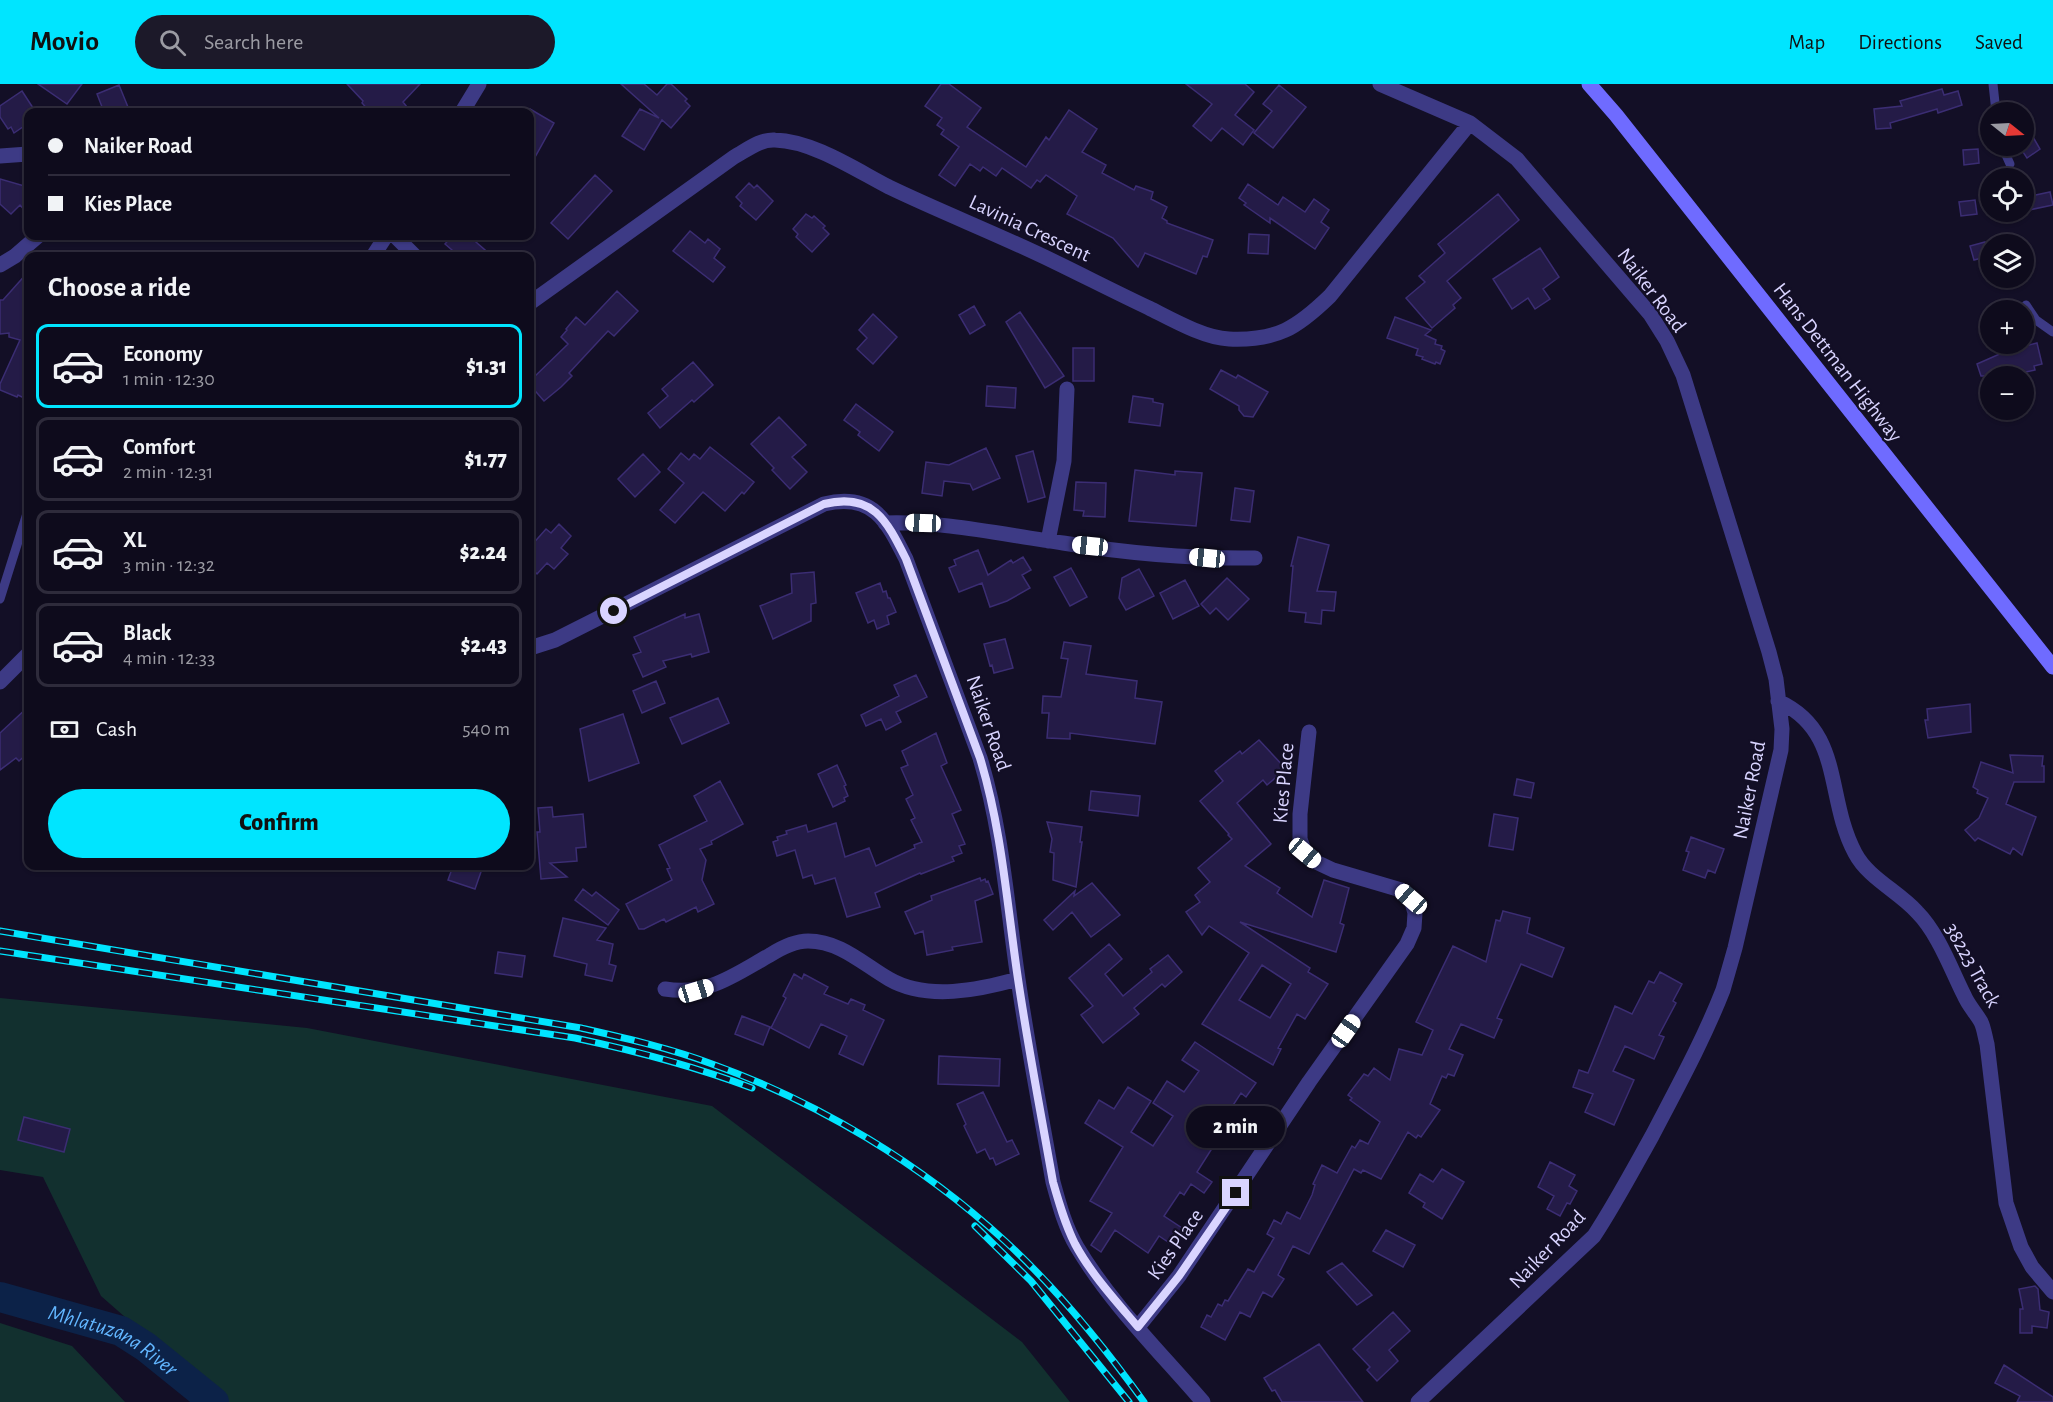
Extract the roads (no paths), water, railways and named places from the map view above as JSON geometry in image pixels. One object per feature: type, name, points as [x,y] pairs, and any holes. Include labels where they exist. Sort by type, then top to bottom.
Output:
[{"type":"street","points":[[464,108],[479,84]]},
{"type":"street","name":"Naiker Road","points":[[1380,84],[1470,123],[1517,159],[1621,278],[1650,314],[1667,341],[1683,375],[1697,416],[1769,652],[1776,679],[1782,729],[1779,762],[1723,990],[1712,1019],[1681,1082],[1611,1210],[1594,1236],[1418,1402]]},
{"type":"street","name":"Hans Dettman Highway","points":[[1589,84],[1616,115],[2053,667]]},
{"type":"street","name":"Lavinia Crescent","points":[[534,300],[734,157],[757,144],[773,140],[822,153],[889,187],[1052,260],[1177,322],[1227,339],[1276,335],[1292,329],[1310,316],[1330,296],[1470,123]]},
{"type":"street","points":[[0,156],[24,154]]},
{"type":"street","points":[[0,265],[33,240]]},
{"type":"street","points":[[399,240],[411,252]]},
{"type":"street","points":[[1048,541],[1064,461],[1067,389]]},
{"type":"street","name":"Naiker Road","points":[[534,647],[555,640],[824,504],[841,500],[854,501],[866,506],[885,523],[892,531],[906,559],[989,786],[999,834],[1018,979],[1053,1182],[1059,1203],[1076,1246],[1102,1284],[1203,1402]]},
{"type":"street","points":[[885,523],[923,523],[1048,541],[1207,558],[1255,558]]},
{"type":"street","points":[[0,682],[24,658]]},
{"type":"street","name":"38223 Track","points":[[1778,701],[1793,708],[1815,729],[1824,745],[1838,810],[1856,856],[1871,873],[1919,913],[1942,948],[1964,996],[1981,1023],[1987,1044],[2006,1203],[2021,1247],[2032,1267],[2053,1292]]},
{"type":"street","name":"Kies Place","points":[[1138,1327],[1185,1267],[1309,1082],[1407,944],[1414,928],[1415,913],[1411,899],[1401,890],[1333,870],[1316,862],[1305,853],[1300,839],[1300,814],[1309,732]]},
{"type":"street","points":[[665,989],[681,992],[696,991],[711,986],[730,978],[785,946],[805,940],[821,942],[841,949],[906,987],[928,990],[987,988],[1018,979]]},
{"type":"lane","points":[[1993,84],[1995,102]]},
{"type":"lane","points":[[2006,156],[2010,164]]},
{"type":"lane","points":[[2034,317],[2053,332]]},
{"type":"lane","points":[[0,599],[24,523]]},
{"type":"waterway","name":"Mhlatuzana River","points":[[0,1297],[121,1331],[146,1347],[214,1402]]},
{"type":"railway","points":[[0,931],[581,1028],[680,1053],[752,1080],[792,1097],[867,1138],[904,1161],[973,1213],[1024,1259],[1061,1298],[1144,1402]]},
{"type":"railway","points":[[0,951],[575,1038],[665,1060],[752,1088]]},
{"type":"railway","points":[[975,1226],[1031,1281],[1129,1402]]}]
